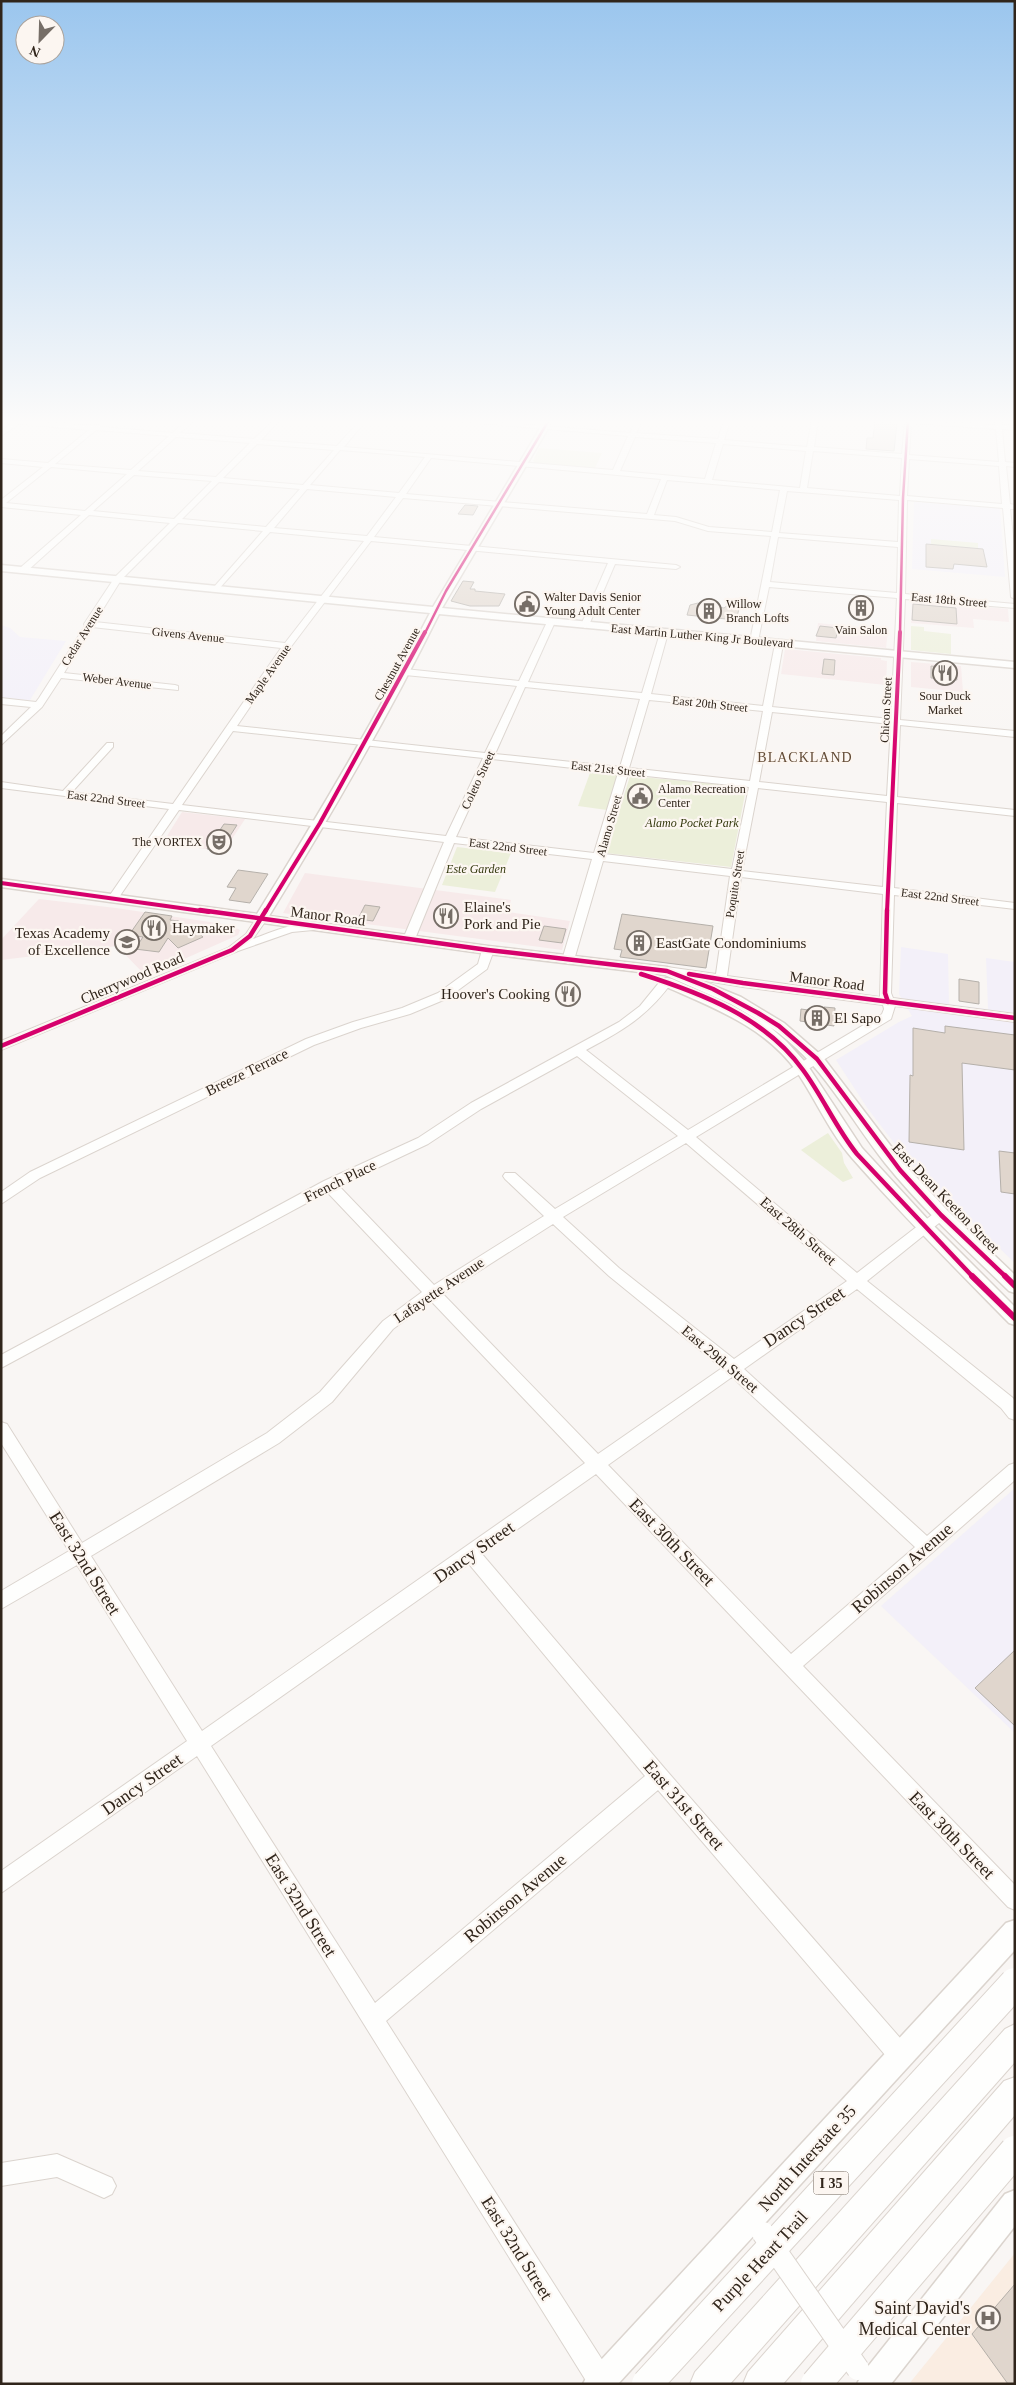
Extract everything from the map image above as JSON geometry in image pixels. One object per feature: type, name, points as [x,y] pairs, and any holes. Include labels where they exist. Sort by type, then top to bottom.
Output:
[{"type":"highway","name":"Purple Heart Trail","points":[[647,2384],[1015,1983]]},
{"type":"highway","name":"I 35","points":[[707,2384],[1015,2039]]},
{"type":"highway","points":[[760,2384],[1015,2092]]},
{"type":"highway","points":[[816,2384],[1015,2151]]},
{"type":"main road","name":"Chestnut Avenue","points":[[261,919],[320,823],[482,531]]},
{"type":"main road","name":"East Martin Luther King Jr Boulevard","points":[[1,568],[754,642],[1015,665]]},
{"type":"main road","name":"Manor Road","points":[[1,883],[622,967]]},
{"type":"main road","name":"East Dean Keeton Street","points":[[622,967],[712,988],[755,1010],[794,1038],[832,1078],[878,1145],[942,1215],[1015,1286]]},
{"type":"main road","name":"East Dean Keeton Street","points":[[666,977],[746,1018],[781,1044],[801,1067],[856,1152],[926,1228],[1015,1318]]},
{"type":"main road","points":[[991,1295],[1015,1327]]},
{"type":"main road","name":"North Interstate 35","points":[[600,2382],[758,2226],[900,2055],[1015,1932]]},
{"type":"main road","points":[[866,2379],[1015,2204]]},
{"type":"street","points":[[23,570],[67,531]]},
{"type":"street","name":"Cedar Avenue","points":[[1,742],[39,705],[88,624],[118,579],[166,531]]},
{"type":"street","points":[[217,589],[269,531]]},
{"type":"street","points":[[284,531],[676,567]]},
{"type":"street","name":"Maple Avenue","points":[[112,898],[287,646],[376,531]]},
{"type":"street","points":[[738,531],[902,545]]},
{"type":"street","name":"Chicon Street","points":[[888,1002],[885,993],[888,890],[902,531]]},
{"type":"street","points":[[1010,531],[1015,597]]},
{"type":"street","points":[[754,642],[774,534]]},
{"type":"street","points":[[585,625],[612,562]]},
{"type":"street","name":"East 18th Street","points":[[764,584],[1015,606]]},
{"type":"street","name":"Coleto Street","points":[[409,939],[450,839],[551,622]]},
{"type":"street","name":"Givens Avenue","points":[[88,624],[287,646]]},
{"type":"street","name":"Alamo Street","points":[[568,960],[600,858],[622,780],[623,770],[664,633]]},
{"type":"street","name":"Poquito Street","points":[[721,978],[736,874],[779,644]]},
{"type":"street","name":"East 20th Street","points":[[405,672],[1015,734]]},
{"type":"street","name":"Weber Avenue","points":[[58,675],[175,688]]},
{"type":"street","points":[[1,701],[39,705]]},
{"type":"street","name":"East 21st Street","points":[[230,728],[1015,813]]},
{"type":"street","points":[[65,794],[110,745]]},
{"type":"street","name":"East 22nd Street","points":[[1,785],[600,858],[1015,906]]},
{"type":"street","name":"Cherrywood Road","points":[[1,1046],[232,950],[250,936],[261,919]]},
{"type":"street","points":[[232,950],[262,941],[290,929],[313,926]]},
{"type":"street","name":"Breeze Terrace","points":[[1,1199],[35,1175],[296,1049],[357,1025],[406,1011],[442,996],[483,966],[488,950]]},
{"type":"street","name":"Manor Road","points":[[666,977],[721,978],[744,983],[1015,1018]]},
{"type":"street","name":"French Place","points":[[1,1362],[329,1185],[423,1141],[476,1106],[579,1051],[622,1025],[639,1012],[666,977]]},
{"type":"street","name":"Lafayette Avenue","points":[[1,1601],[273,1438],[302,1418],[332,1391],[388,1324],[430,1293],[554,1216],[887,1016],[890,1010],[888,1002]]},
{"type":"street","name":"East 28th Street","points":[[579,1051],[687,1136],[857,1281],[1007,1403],[1015,1413]]},
{"type":"street","name":"East 29th Street","points":[[510,1176],[614,1272],[732,1367],[926,1546]]},
{"type":"street","name":"East 30th Street","points":[[329,1185],[430,1293],[597,1464],[1015,1900]]},
{"type":"street","name":"Dancy Street","points":[[1,1883],[471,1554],[732,1367],[857,1281],[942,1215]]},
{"type":"street","name":"East 32nd Street","points":[[1,1429],[600,2382]]},
{"type":"street","name":"Robinson Avenue","points":[[790,1666],[1015,1470]]},
{"type":"street","name":"East 31st Street","points":[[471,1554],[659,1777],[900,2055]]},
{"type":"street","name":"Robinson Avenue","points":[[372,2019],[659,1777]]},
{"type":"street","points":[[1,2175],[57,2165],[104,2186]]},
{"type":"street","points":[[758,2226],[866,2379]]},
{"type":"shaded area","points":[[913,531],[1002,531],[1005,577],[912,569]]},
{"type":"shaded area","points":[[912,600],[1008,609],[1009,622],[973,619],[974,628],[911,623]]},
{"type":"shaded area","points":[[818,623],[888,630],[886,648],[816,641]]},
{"type":"shaded area","points":[[1,625],[10,628],[20,637],[66,641],[30,700],[1,699]]},
{"type":"shaded area","points":[[785,649],[881,658],[881,660],[887,661],[886,685],[781,674]]},
{"type":"shaded area","points":[[911,662],[961,666],[963,692],[911,687]]},
{"type":"shaded area","name":"The VORTEX","points":[[182,812],[245,819],[224,851],[162,844]]},
{"type":"shaded area","points":[[305,873],[511,900],[508,912],[570,921],[562,950],[283,913]]},
{"type":"shaded area","points":[[39,899],[230,925],[240,930],[238,935],[146,976],[117,946],[1,960],[1,940]]},
{"type":"shaded area","points":[[901,947],[948,954],[949,1004],[988,1009],[986,958],[1015,962],[1015,1263],[908,1161],[868,1109],[836,1060],[912,1016],[899,994]]},
{"type":"shaded area","points":[[1015,1488],[1015,1733],[881,1606]]},
{"type":"shaded area","name":"Saint David's Medical Center","points":[[1015,2253],[1015,2384],[909,2384]]},
{"type":"green space","points":[[931,539],[978,543],[978,548],[931,545]]},
{"type":"green space","points":[[911,626],[924,627],[924,631],[951,634],[951,654],[911,650]]},
{"type":"green space","points":[[590,773],[618,775],[607,810],[578,806]]},
{"type":"green space","name":"Alamo Pocket Park","points":[[630,776],[740,786],[746,789],[731,867],[606,853]]},
{"type":"green space","name":"Este Garden","points":[[457,847],[511,853],[495,892],[442,885]]},
{"type":"green space","points":[[828,1133],[842,1153],[844,1163],[853,1178],[843,1182],[801,1150]]},
{"type":"building","points":[[926,544],[983,549],[987,567],[954,564],[953,569],[926,567]]},
{"type":"building","points":[[463,581],[474,582],[470,589],[475,589],[475,591],[505,594],[499,606],[470,606],[451,601]]},
{"type":"building","name":"Willow Branch Lofts","points":[[698,603],[724,608],[728,605],[739,609],[736,620],[687,615],[690,605]]},
{"type":"building","points":[[913,604],[956,608],[957,624],[912,620]]},
{"type":"building","points":[[820,626],[838,628],[836,638],[816,636]]},
{"type":"building","points":[[824,659],[835,660],[834,675],[822,674]]},
{"type":"building","name":"Sour Duck Market","points":[[931,666],[956,668],[957,680],[931,678]]},
{"type":"building","points":[[224,824],[237,825],[221,850],[207,849]]},
{"type":"building","points":[[238,870],[268,874],[250,903],[229,900],[236,888],[227,887]]},
{"type":"building","points":[[365,905],[380,907],[373,921],[358,919]]},
{"type":"building","name":"Haymaker","points":[[145,912],[172,916],[170,920],[179,921],[177,924],[190,926],[203,937],[178,948],[168,938],[159,952],[135,949],[143,937],[129,935]]},
{"type":"building","name":"EastGate Condominiums","points":[[622,914],[713,926],[706,968],[620,957],[622,950],[614,949]]},
{"type":"building","points":[[544,926],[566,929],[562,943],[539,940]]},
{"type":"building","points":[[959,979],[979,982],[979,1004],[959,1001]]},
{"type":"building","name":"El Sapo","points":[[824,1007],[835,1008],[834,1026],[800,1021],[801,1009],[823,1012]]},
{"type":"building","points":[[945,1026],[1015,1035],[1015,1070],[962,1063],[964,1150],[909,1142],[910,1075],[913,1076],[913,1028],[945,1033]]},
{"type":"building","points":[[999,1151],[1015,1153],[1015,1194],[1001,1192]]},
{"type":"building","points":[[1015,1650],[1015,1726],[975,1688]]},
{"type":"building","points":[[1015,2284],[1015,2384],[1008,2384],[972,2334]]},
{"type":"cycle path","points":[[1,1046],[232,950],[250,936],[320,823],[405,672],[446,591],[482,531]]},
{"type":"cycle path","points":[[888,1002],[885,993],[886,943],[902,531]]},
{"type":"cycle path","points":[[1,883],[488,950],[667,971],[713,989],[736,1000],[779,1026],[817,1059],[882,1148],[913,1185],[1015,1286]]},
{"type":"cycle path","points":[[641,974],[685,989],[729,1009],[769,1034],[787,1050],[809,1078],[857,1154],[934,1238],[1015,1318]]},
{"type":"cycle path","points":[[689,974],[743,983],[1015,1018]]},
{"type":"place","name":"Walter Davis Senior Young Adult Center","points":[[527,604]]},
{"type":"place","name":"Vain Salon","points":[[861,608]]},
{"type":"place","name":"Willow Branch Lofts","points":[[709,611]]},
{"type":"place","name":"Sour Duck Market","points":[[945,673]]},
{"type":"place","name":"Alamo Recreation Center","points":[[640,796]]},
{"type":"place","name":"The VORTEX","points":[[219,842]]},
{"type":"place","name":"Elaine's Pork and Pie","points":[[446,916]]},
{"type":"place","name":"Haymaker","points":[[154,928]]},
{"type":"place","name":"Texas Academy of Excellence","points":[[127,942]]},
{"type":"place","name":"EastGate Condominiums","points":[[639,943]]},
{"type":"place","name":"Hoover's Cooking","points":[[568,994]]},
{"type":"place","name":"El Sapo","points":[[817,1018]]},
{"type":"place","name":"Saint David's Medical Center","points":[[988,2318]]},
{"type":"district","name":"BLACKLAND","points":[[805,757]]}]
